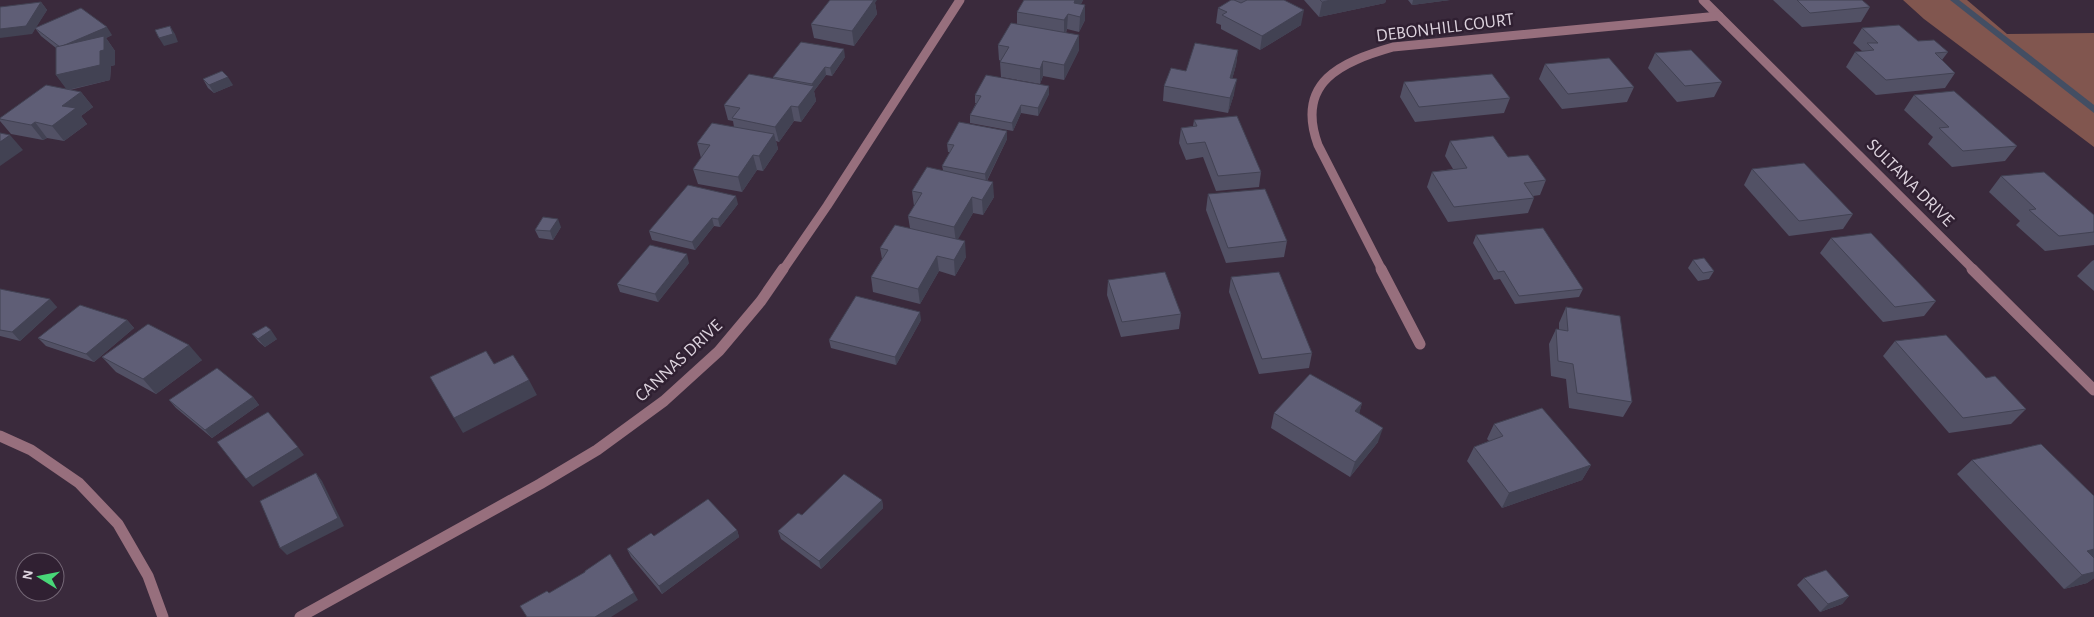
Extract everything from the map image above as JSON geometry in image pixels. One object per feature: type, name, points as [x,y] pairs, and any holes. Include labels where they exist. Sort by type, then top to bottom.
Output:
[{"type":"street","name":"CANNAS DRIVE","points":[[300,617],[540,484],[597,450],[664,401],[719,350],[761,301],[827,206],[960,0]]},
{"type":"street","name":"SULTANA DRIVE","points":[[1703,0],[2094,390]]},
{"type":"street","name":"DEBONHILL COURT","points":[[1420,344],[1322,154],[1314,132],[1312,126],[1312,107],[1318,90],[1330,75],[1347,63],[1368,54],[1393,47],[1719,16]]},
{"type":"street","points":[[0,436],[32,450],[79,483],[118,524],[148,576],[163,617]]},
{"type":"shaded area","points":[[1903,0],[1967,0],[2007,34],[2094,33],[2094,147],[1924,19]]},
{"type":"building","points":[[830,0],[874,0],[852,31],[811,24]]},
{"type":"building","points":[[1024,0],[1075,0],[1074,3],[1085,5],[1080,17],[1068,14],[1064,20],[1017,12]]},
{"type":"building","points":[[1231,0],[1241,3],[1247,0],[1284,0],[1304,10],[1262,36],[1222,15],[1227,12],[1218,8]]},
{"type":"building","points":[[1797,0],[1862,0],[1870,7],[1810,13]]},
{"type":"building","points":[[41,2],[26,26],[0,29],[0,7]]},
{"type":"building","points":[[81,8],[107,27],[60,47],[35,28]]},
{"type":"building","points":[[1011,23],[1079,35],[1064,65],[1043,61],[1040,69],[1000,62],[1009,47],[998,45]]},
{"type":"building","points":[[1899,25],[1918,41],[1934,40],[1948,52],[1935,53],[1955,73],[1886,80],[1855,52],[1874,50],[1867,43],[1878,43],[1862,28]]},
{"type":"building","points":[[170,26],[173,34],[159,38],[155,30]]},
{"type":"building","points":[[104,36],[104,50],[100,51],[100,65],[56,75],[56,47]]},
{"type":"building","points":[[801,42],[844,49],[830,68],[825,67],[812,84],[773,77]]},
{"type":"building","points":[[1195,43],[1238,50],[1230,78],[1237,79],[1230,98],[1164,86],[1171,68],[1186,71]]},
{"type":"building","points":[[1691,50],[1722,82],[1685,86],[1655,53]]},
{"type":"building","points":[[1609,58],[1634,87],[1568,94],[1545,64]]},
{"type":"building","points":[[222,71],[228,77],[209,85],[203,79]]},
{"type":"building","points":[[749,74],[814,86],[798,107],[791,106],[775,127],[732,118],[740,108],[724,105]]},
{"type":"building","points":[[1492,74],[1510,98],[1419,107],[1404,82]]},
{"type":"building","points":[[986,75],[1049,86],[1038,108],[1021,105],[1012,123],[970,115],[981,96],[975,95]]},
{"type":"building","points":[[46,85],[81,92],[62,106],[76,108],[52,126],[35,122],[31,125],[0,119],[0,118]]},
{"type":"building","points":[[1954,91],[2017,146],[1963,151],[1939,128],[1949,127],[1914,95]]},
{"type":"building","points":[[1237,116],[1261,172],[1218,176],[1205,142],[1187,144],[1181,128],[1197,126],[1194,120]]},
{"type":"building","points":[[959,122],[1007,131],[985,174],[942,166],[954,145],[947,144]]},
{"type":"building","points":[[712,123],[774,134],[759,156],[753,155],[738,177],[693,169],[710,145],[697,143]]},
{"type":"building","points":[[0,133],[10,135],[0,142]]},
{"type":"building","points":[[1493,136],[1508,157],[1528,155],[1546,180],[1524,183],[1534,198],[1454,207],[1432,172],[1467,168],[1450,141]]},
{"type":"building","points":[[1804,163],[1853,214],[1799,221],[1752,169]]},
{"type":"building","points":[[927,167],[993,182],[982,200],[972,197],[954,227],[908,216],[922,193],[912,191]]},
{"type":"building","points":[[2044,172],[2094,215],[2094,232],[2059,236],[2029,210],[2036,209],[2001,176]]},
{"type":"building","points":[[688,185],[736,196],[718,219],[712,218],[692,242],[649,231]]},
{"type":"building","points":[[1265,189],[1287,241],[1228,248],[1208,194]]},
{"type":"building","points":[[543,217],[558,219],[550,231],[535,230]]},
{"type":"building","points":[[895,225],[965,241],[954,260],[937,256],[918,289],[871,277],[888,250],[880,248]]},
{"type":"building","points":[[1543,228],[1583,289],[1519,296],[1504,271],[1498,272],[1476,235]]},
{"type":"building","points":[[1871,233],[1936,301],[1895,307],[1831,238]]},
{"type":"building","points":[[650,245],[687,254],[655,294],[617,284]]},
{"type":"building","points":[[1704,258],[1714,271],[1703,273],[1693,260]]},
{"type":"building","points":[[1165,272],[1181,314],[1122,322],[1108,280]]},
{"type":"building","points":[[1279,272],[1312,353],[1262,359],[1231,277]]},
{"type":"building","points":[[0,289],[50,299],[12,332],[0,330]]},
{"type":"building","points":[[856,296],[920,312],[895,357],[829,340]]},
{"type":"building","points":[[80,305],[127,320],[86,354],[38,338]]},
{"type":"building","points":[[1566,307],[1620,316],[1632,402],[1577,393],[1573,364],[1558,361],[1556,329],[1568,331]]},
{"type":"building","points":[[148,324],[189,345],[143,379],[102,357]]},
{"type":"building","points":[[266,326],[271,330],[258,339],[252,334]]},
{"type":"building","points":[[1946,335],[1986,378],[1995,376],[2026,409],[1963,418],[1895,341]]},
{"type":"building","points":[[486,351],[494,364],[513,355],[529,380],[454,418],[430,377]]},
{"type":"building","points":[[217,368],[253,397],[205,430],[169,400]]},
{"type":"building","points":[[1310,374],[1362,403],[1355,411],[1383,428],[1355,462],[1274,413]]},
{"type":"building","points":[[1542,408],[1591,465],[1509,493],[1474,447],[1503,436],[1494,424]]},
{"type":"building","points":[[268,412],[298,447],[246,479],[217,442]]},
{"type":"building","points":[[2041,444],[2094,496],[2094,549],[2087,551],[2094,558],[2094,572],[2082,575],[1972,460]]},
{"type":"building","points":[[316,473],[338,518],[280,548],[260,501]]},
{"type":"building","points":[[844,474],[882,500],[819,561],[778,531],[798,513],[802,515]]},
{"type":"building","points":[[708,499],[737,530],[659,586],[627,549],[651,533],[654,536]]},
{"type":"building","points":[[610,554],[634,593],[595,617],[527,617],[520,606],[547,591],[549,593],[585,572]]},
{"type":"building","points":[[1826,570],[1849,596],[1828,604],[1804,578]]},
{"type":"waterway","points":[[1954,0],[2094,110]]}]
